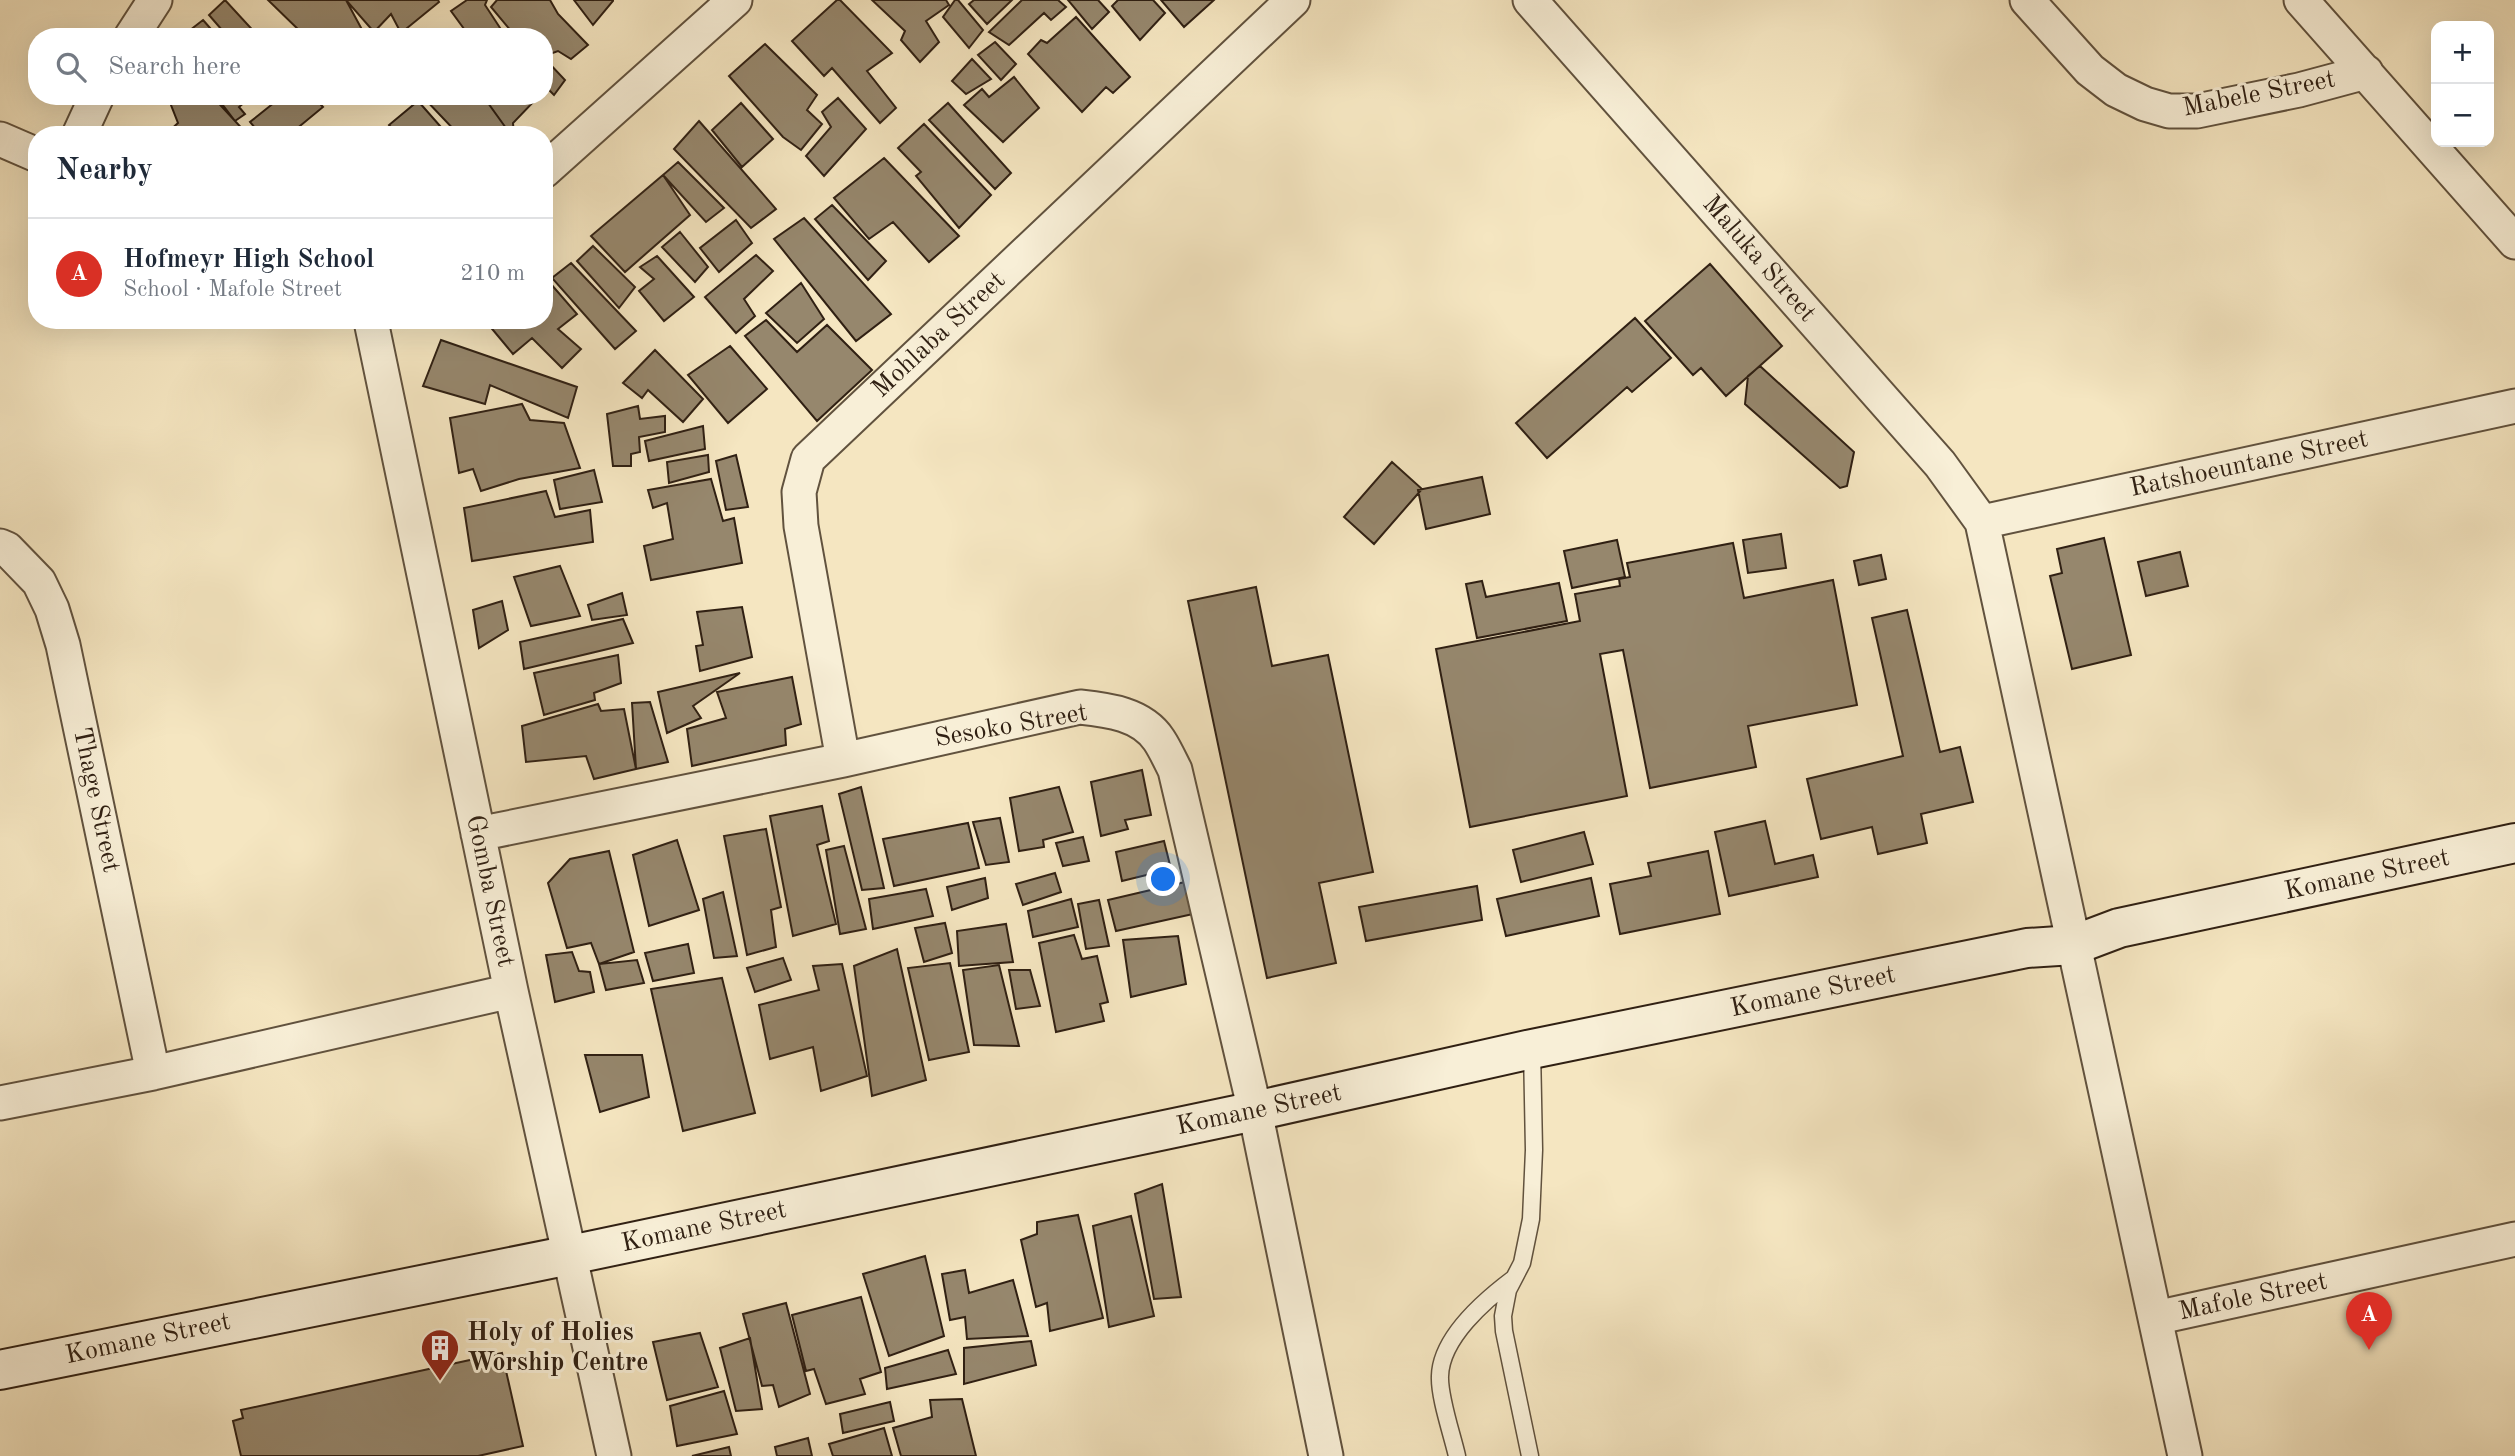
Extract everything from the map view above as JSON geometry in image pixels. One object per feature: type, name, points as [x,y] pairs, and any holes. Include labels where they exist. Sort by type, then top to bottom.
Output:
[{"type":"street","points":[[137,28],[155,0]]},
{"type":"street","points":[[553,163],[735,0]]},
{"type":"street","name":"Mohlaba Street","points":[[843,760],[801,526],[799,492],[808,459],[1293,0]]},
{"type":"street","name":"Maluka Street","points":[[1530,0],[1940,464],[1983,522]]},
{"type":"street","name":"Mabele Street","points":[[2027,0],[2090,70],[2116,90],[2145,104],[2169,111],[2197,111],[2299,90],[2366,72]]},
{"type":"street","points":[[2301,0],[2515,242]]},
{"type":"street","points":[[83,126],[93,105]]},
{"type":"street","points":[[0,139],[28,151]]},
{"type":"street","name":"Gomba Street","points":[[372,329],[511,991],[614,1456]]},
{"type":"street","name":"Ratshoeuntane Street","points":[[1983,522],[2515,406]]},
{"type":"street","points":[[1983,522],[2185,1456]]},
{"type":"street","name":"Thage Street","points":[[0,546],[7,549],[39,582],[52,610],[63,645],[153,1073]]},
{"type":"street","name":"Sesoko Street","points":[[478,834],[843,760],[1080,707],[1114,711],[1138,721],[1158,738],[1175,770],[1255,1111],[1326,1456]]},
{"type":"street","name":"Komane Street","points":[[0,1370],[570,1255],[1255,1111],[1532,1049],[2027,948],[2074,945],[2119,928],[2515,842]]},
{"type":"street","points":[[0,1103],[153,1073],[511,991]]},
{"type":"street","name":"Mafole Street","points":[[2155,1318],[2515,1239]]},
{"type":"lane","points":[[1530,1456],[1503,1316],[1508,1290],[1522,1264],[1531,1219],[1534,1150],[1532,1049]]},
{"type":"lane","points":[[1457,1456],[1440,1379],[1442,1359],[1453,1337],[1493,1294],[1515,1277]]},
{"type":"building","points":[[225,0],[251,28],[220,28],[209,15]]},
{"type":"building","points":[[268,0],[346,0],[361,28],[297,28]]},
{"type":"building","points":[[346,0],[439,2],[407,28],[398,28],[391,14],[378,28],[370,28]]},
{"type":"building","points":[[467,0],[487,0],[485,5],[500,28],[463,28],[451,11]]},
{"type":"building","points":[[497,0],[550,0],[558,14],[588,45],[571,59],[558,51],[553,53],[553,28],[508,28],[491,7]]},
{"type":"building","points":[[574,0],[613,0],[613,1],[593,25]]},
{"type":"building","points":[[837,0],[892,53],[867,71],[896,108],[880,123],[832,68],[824,76],[792,41]]},
{"type":"building","points":[[872,0],[946,0],[949,5],[926,21],[939,42],[920,62],[901,40],[905,31]]},
{"type":"building","points":[[955,0],[958,0],[983,30],[969,48],[943,17]]},
{"type":"building","points":[[974,0],[1012,0],[987,24],[969,4]]},
{"type":"building","points":[[1022,0],[1058,0],[1066,7],[1051,20],[1044,13],[1009,45],[989,32]]},
{"type":"building","points":[[1068,0],[1098,0],[1109,12],[1092,29]]},
{"type":"building","points":[[1118,0],[1153,0],[1165,13],[1140,40],[1112,6]]},
{"type":"building","points":[[1161,0],[1214,0],[1184,27]]},
{"type":"building","points":[[1076,17],[1130,77],[1113,93],[1106,87],[1082,112],[1028,54],[1041,40],[1047,43]]},
{"type":"building","points":[[203,20],[210,28],[193,28]]},
{"type":"building","points":[[995,42],[1016,64],[1001,80],[978,55]]},
{"type":"building","points":[[765,44],[817,95],[807,110],[822,124],[801,150],[783,137],[729,76]]},
{"type":"building","points":[[972,59],[991,79],[966,94],[952,81]]},
{"type":"building","points":[[553,67],[565,80],[553,94]]},
{"type":"building","points":[[1014,77],[1039,108],[1003,142],[964,105],[982,89],[989,97]]},
{"type":"building","points":[[838,98],[866,129],[824,176],[806,156],[831,127],[822,112]]},
{"type":"building","points":[[741,103],[773,139],[742,167],[712,130]]},
{"type":"building","points":[[948,103],[1011,173],[995,189],[929,120]]},
{"type":"building","points":[[171,105],[220,105],[240,126],[175,126],[178,123]]},
{"type":"building","points":[[223,105],[241,105],[239,107],[245,114],[235,121]]},
{"type":"building","points":[[271,105],[323,107],[300,126],[253,126],[250,122]]},
{"type":"building","points":[[413,105],[422,105],[440,126],[390,126]]},
{"type":"building","points":[[431,105],[489,105],[505,126],[450,126]]},
{"type":"building","points":[[489,105],[530,105],[513,126],[505,126]]},
{"type":"building","points":[[699,121],[776,209],[751,228],[674,149]]},
{"type":"building","points":[[924,124],[991,195],[959,228],[916,176],[921,172],[898,148]]},
{"type":"building","points":[[884,158],[959,236],[929,262],[893,222],[869,239],[834,198]]},
{"type":"building","points":[[678,162],[724,208],[706,222],[663,175]]},
{"type":"building","points":[[663,175],[690,215],[625,272],[591,236]]},
{"type":"building","points":[[832,205],[886,261],[868,280],[815,219]]},
{"type":"building","points":[[804,218],[891,314],[856,341],[774,239]]},
{"type":"building","points":[[736,220],[752,243],[719,272],[700,248]]},
{"type":"building","points":[[680,232],[708,267],[695,282],[662,247]]},
{"type":"building","points":[[593,246],[635,287],[619,308],[577,261]]},
{"type":"building","points":[[756,255],[773,271],[744,299],[755,316],[736,333],[705,297]]},
{"type":"building","points":[[657,256],[694,297],[664,321],[639,291],[654,279],[640,267]]},
{"type":"building","points":[[571,263],[636,331],[615,349],[553,277]]},
{"type":"building","points":[[1710,264],[1782,346],[1726,396],[1701,368],[1693,375],[1645,321]]},
{"type":"building","points":[[801,283],[824,319],[797,343],[766,313]]},
{"type":"building","points":[[553,286],[577,314],[558,329],[581,349],[562,368],[532,338],[513,354],[492,329],[553,329]]},
{"type":"building","points":[[1635,318],[1671,358],[1632,392],[1627,387],[1547,458],[1516,423]]},
{"type":"building","points":[[766,320],[797,352],[827,325],[872,370],[817,421],[745,336]]},
{"type":"building","points":[[441,340],[577,387],[568,418],[490,385],[485,404],[423,386]]},
{"type":"building","points":[[730,346],[767,389],[728,423],[688,375]]},
{"type":"building","points":[[655,350],[703,399],[683,422],[648,390],[642,398],[623,383]]},
{"type":"building","points":[[1760,366],[1854,452],[1847,486],[1840,488],[1745,404],[1748,376]]},
{"type":"building","points":[[522,404],[530,420],[564,423],[580,468],[519,479],[481,491],[473,469],[459,473],[450,418]]},
{"type":"building","points":[[638,406],[640,419],[665,416],[665,432],[639,437],[640,452],[631,454],[631,466],[613,466],[607,414]]},
{"type":"building","points":[[703,426],[705,449],[649,461],[645,441]]},
{"type":"building","points":[[708,455],[709,472],[669,483],[667,462]]},
{"type":"building","points":[[736,455],[748,507],[726,510],[716,461]]},
{"type":"building","points":[[1392,462],[1422,489],[1374,544],[1344,517]]},
{"type":"building","points":[[594,470],[602,502],[560,509],[554,480]]},
{"type":"building","points":[[1482,477],[1490,514],[1426,529],[1418,490]]},
{"type":"building","points":[[711,479],[723,521],[734,518],[742,563],[651,580],[644,546],[673,539],[667,503],[653,508],[648,490]]},
{"type":"building","points":[[546,491],[555,517],[590,510],[593,542],[472,561],[464,508]]},
{"type":"building","points":[[1781,534],[1786,568],[1748,573],[1743,540]]},
{"type":"building","points":[[2104,538],[2131,655],[2072,669],[2050,576],[2062,573],[2057,549]]},
{"type":"building","points":[[1617,540],[1625,577],[1572,588],[1564,551]]},
{"type":"building","points":[[1733,543],[1744,598],[1833,580],[1857,705],[1748,726],[1756,767],[1650,788],[1623,650],[1600,654],[1627,796],[1470,827],[1436,649],[1580,621],[1575,594],[1620,586],[1619,579],[1630,577],[1627,563]]},
{"type":"building","points":[[2180,552],[2188,586],[2146,596],[2138,562]]},
{"type":"building","points":[[1881,555],[1886,579],[1859,585],[1854,561]]},
{"type":"building","points":[[560,566],[580,616],[531,626],[514,577]]},
{"type":"building","points":[[1482,581],[1486,597],[1559,583],[1567,621],[1477,638],[1466,584]]},
{"type":"building","points":[[1256,587],[1272,666],[1328,655],[1373,872],[1319,883],[1336,963],[1267,978],[1188,601]]},
{"type":"building","points":[[622,593],[627,615],[592,620],[588,605]]},
{"type":"building","points":[[502,601],[508,630],[479,648],[473,610]]},
{"type":"building","points":[[742,607],[752,657],[700,671],[696,646],[703,645],[697,612]]},
{"type":"building","points":[[1907,610],[1940,752],[1960,747],[1973,802],[1921,814],[1927,843],[1878,854],[1872,827],[1821,839],[1807,779],[1903,756],[1872,618]]},
{"type":"building","points":[[623,619],[633,643],[524,669],[520,642]]},
{"type":"building","points":[[618,655],[621,683],[594,693],[595,700],[544,715],[534,673]]},
{"type":"building","points":[[740,673],[693,706],[701,718],[667,733],[658,692]]},
{"type":"building","points":[[792,677],[801,724],[785,729],[786,745],[692,766],[687,729],[726,718],[717,692]]},
{"type":"building","points":[[650,702],[668,762],[636,769],[632,703]]},
{"type":"building","points":[[598,704],[601,711],[624,709],[636,769],[594,779],[586,756],[526,762],[522,726]]},
{"type":"building","points":[[1142,770],[1151,815],[1125,820],[1128,829],[1101,836],[1091,782]]},
{"type":"building","points":[[861,787],[884,888],[862,890],[839,794]]},
{"type":"building","points":[[1059,787],[1073,832],[1043,840],[1044,847],[1019,851],[1010,798]]},
{"type":"building","points":[[822,806],[829,841],[817,845],[836,924],[793,936],[770,816]]},
{"type":"building","points":[[1000,818],[1009,862],[986,865],[973,822]]},
{"type":"building","points":[[1765,821],[1775,864],[1813,855],[1818,877],[1729,896],[1715,832]]},
{"type":"building","points":[[968,823],[979,868],[894,886],[883,839]]},
{"type":"building","points":[[766,829],[781,907],[771,910],[776,947],[747,955],[724,836]]},
{"type":"building","points":[[1584,832],[1593,864],[1521,882],[1513,850]]},
{"type":"building","points":[[1083,837],[1089,861],[1063,866],[1056,843]]},
{"type":"building","points":[[677,840],[699,910],[649,926],[633,855]]},
{"type":"building","points":[[1164,841],[1171,869],[1122,881],[1116,852]]},
{"type":"building","points":[[844,846],[866,929],[840,934],[826,850]]},
{"type":"building","points":[[609,851],[634,952],[599,964],[591,943],[567,948],[548,883],[570,859]]},
{"type":"building","points":[[1708,851],[1720,914],[1620,934],[1610,884],[1651,876],[1648,863]]},
{"type":"building","points":[[1055,873],[1061,892],[1023,905],[1016,884]]},
{"type":"building","points":[[985,878],[988,898],[952,910],[947,887]]},
{"type":"building","points":[[1591,878],[1599,916],[1506,936],[1497,899]]},
{"type":"building","points":[[1185,882],[1193,914],[1116,931],[1108,900]]},
{"type":"building","points":[[1477,886],[1482,920],[1366,941],[1359,907]]},
{"type":"building","points":[[926,889],[933,916],[873,929],[869,899]]},
{"type":"building","points":[[723,892],[737,956],[714,958],[703,899]]},
{"type":"building","points":[[1071,899],[1078,927],[1033,937],[1028,911]]},
{"type":"building","points":[[1099,900],[1109,946],[1086,949],[1078,904]]},
{"type":"building","points":[[945,923],[952,953],[924,962],[915,928]]},
{"type":"building","points":[[1006,924],[1013,962],[959,966],[957,931]]},
{"type":"building","points":[[1074,935],[1082,959],[1097,956],[1108,1002],[1100,1004],[1104,1021],[1056,1032],[1039,943]]},
{"type":"building","points":[[1178,936],[1186,984],[1131,997],[1123,940]]},
{"type":"building","points":[[688,944],[694,973],[653,981],[645,953]]},
{"type":"building","points":[[897,949],[926,1080],[872,1096],[854,966]]},
{"type":"building","points":[[572,952],[579,971],[590,972],[594,992],[555,1002],[546,955]]},
{"type":"building","points":[[783,958],[791,980],[755,992],[747,968]]},
{"type":"building","points":[[637,960],[644,983],[606,990],[599,964]]},
{"type":"building","points":[[950,963],[969,1052],[929,1060],[908,968]]},
{"type":"building","points":[[842,964],[867,1076],[821,1091],[813,1047],[770,1059],[759,1005],[819,990],[813,966]]},
{"type":"building","points":[[999,965],[1019,1046],[974,1045],[963,970]]},
{"type":"building","points":[[1009,970],[1030,970],[1040,1006],[1016,1009]]},
{"type":"building","points":[[722,978],[755,1113],[683,1131],[651,989]]},
{"type":"building","points":[[585,1055],[642,1055],[649,1097],[600,1112]]},
{"type":"building","points":[[1162,1184],[1181,1297],[1154,1299],[1135,1194]]},
{"type":"building","points":[[1078,1215],[1103,1318],[1050,1331],[1047,1303],[1036,1307],[1021,1240],[1037,1234],[1037,1222]]},
{"type":"building","points":[[1131,1216],[1154,1316],[1109,1327],[1093,1226]]},
{"type":"building","points":[[925,1256],[944,1336],[889,1356],[863,1274]]},
{"type":"building","points":[[965,1270],[969,1293],[1013,1280],[1028,1336],[967,1339],[965,1317],[950,1320],[942,1274]]},
{"type":"building","points":[[861,1297],[881,1372],[860,1379],[865,1394],[826,1404],[814,1369],[806,1371],[792,1315]]},
{"type":"building","points":[[786,1303],[810,1394],[779,1407],[773,1385],[762,1386],[743,1314]]},
{"type":"building","points":[[700,1333],[718,1387],[667,1400],[653,1342]]},
{"type":"building","points":[[750,1338],[762,1409],[736,1411],[720,1348]]},
{"type":"building","points":[[1031,1341],[1036,1365],[964,1384],[964,1348]]},
{"type":"building","points":[[948,1350],[956,1374],[887,1389],[885,1368]]},
{"type":"building","name":"Holy of Holies Worship Centre","points":[[502,1353],[523,1446],[478,1456],[241,1456],[233,1421],[243,1418],[241,1410]]},
{"type":"building","points":[[724,1391],[737,1434],[677,1446],[670,1406]]},
{"type":"building","points":[[962,1399],[976,1456],[901,1456],[893,1428],[932,1417],[930,1400]]},
{"type":"building","points":[[890,1402],[894,1421],[843,1433],[840,1414]]},
{"type":"building","points":[[884,1428],[892,1456],[833,1456],[829,1444]]},
{"type":"building","points":[[808,1438],[812,1456],[777,1456],[775,1447]]},
{"type":"building","points":[[729,1447],[731,1456],[692,1456]]},
{"type":"place","name":"Hofmeyr High School","points":[[2369,1350]]},
{"type":"place","name":"Holy of Holies Worship Centre","points":[[440,1382]]}]
